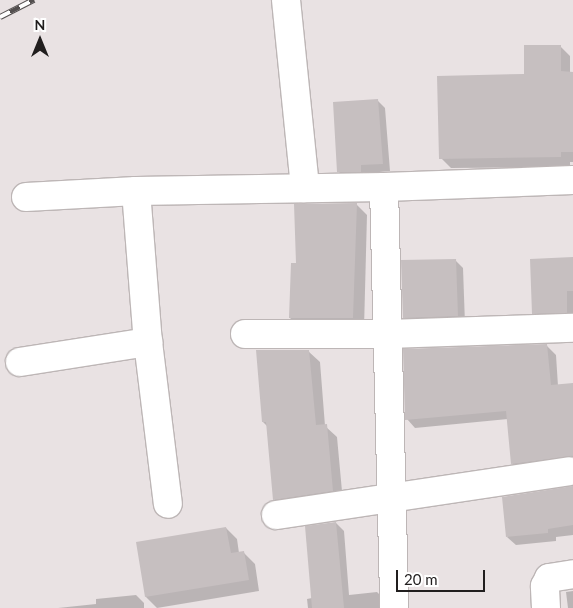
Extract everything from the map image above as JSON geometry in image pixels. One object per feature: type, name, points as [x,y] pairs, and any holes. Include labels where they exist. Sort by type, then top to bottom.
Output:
[{"type":"street","points":[[286,0],[305,188]]},
{"type":"street","points":[[26,197],[136,192],[384,187],[573,180]]},
{"type":"street","points":[[384,187],[394,608]]},
{"type":"street","points":[[136,192],[148,342],[168,504]]},
{"type":"street","points":[[245,334],[388,334],[573,328]]},
{"type":"street","points":[[20,362],[148,342]]},
{"type":"street","points":[[276,515],[570,471]]},
{"type":"street","points":[[546,608],[545,586],[549,578],[573,574]]},
{"type":"building","points":[[524,45],[561,45],[561,71],[573,72],[573,152],[561,152],[561,157],[439,159],[437,76],[524,74]]},
{"type":"building","points":[[378,99],[383,164],[361,165],[361,172],[337,172],[333,102]]},
{"type":"building","points":[[357,203],[353,318],[289,318],[291,263],[296,263],[294,204]]},
{"type":"building","points":[[573,257],[573,291],[567,291],[567,313],[532,314],[530,259]]},
{"type":"building","points":[[456,259],[458,316],[403,318],[401,260]]},
{"type":"building","points":[[547,344],[551,385],[573,383],[573,456],[511,464],[506,411],[405,420],[403,349]]},
{"type":"building","points":[[256,350],[309,350],[316,425],[327,424],[333,491],[273,500],[266,422],[262,422]]},
{"type":"building","points":[[573,486],[573,525],[548,529],[548,533],[506,537],[502,497]]},
{"type":"building","points":[[336,522],[344,608],[312,608],[305,526]]},
{"type":"building","points":[[226,527],[231,553],[244,551],[249,580],[145,597],[136,542]]},
{"type":"railway","points":[[0,17],[34,0]]}]
